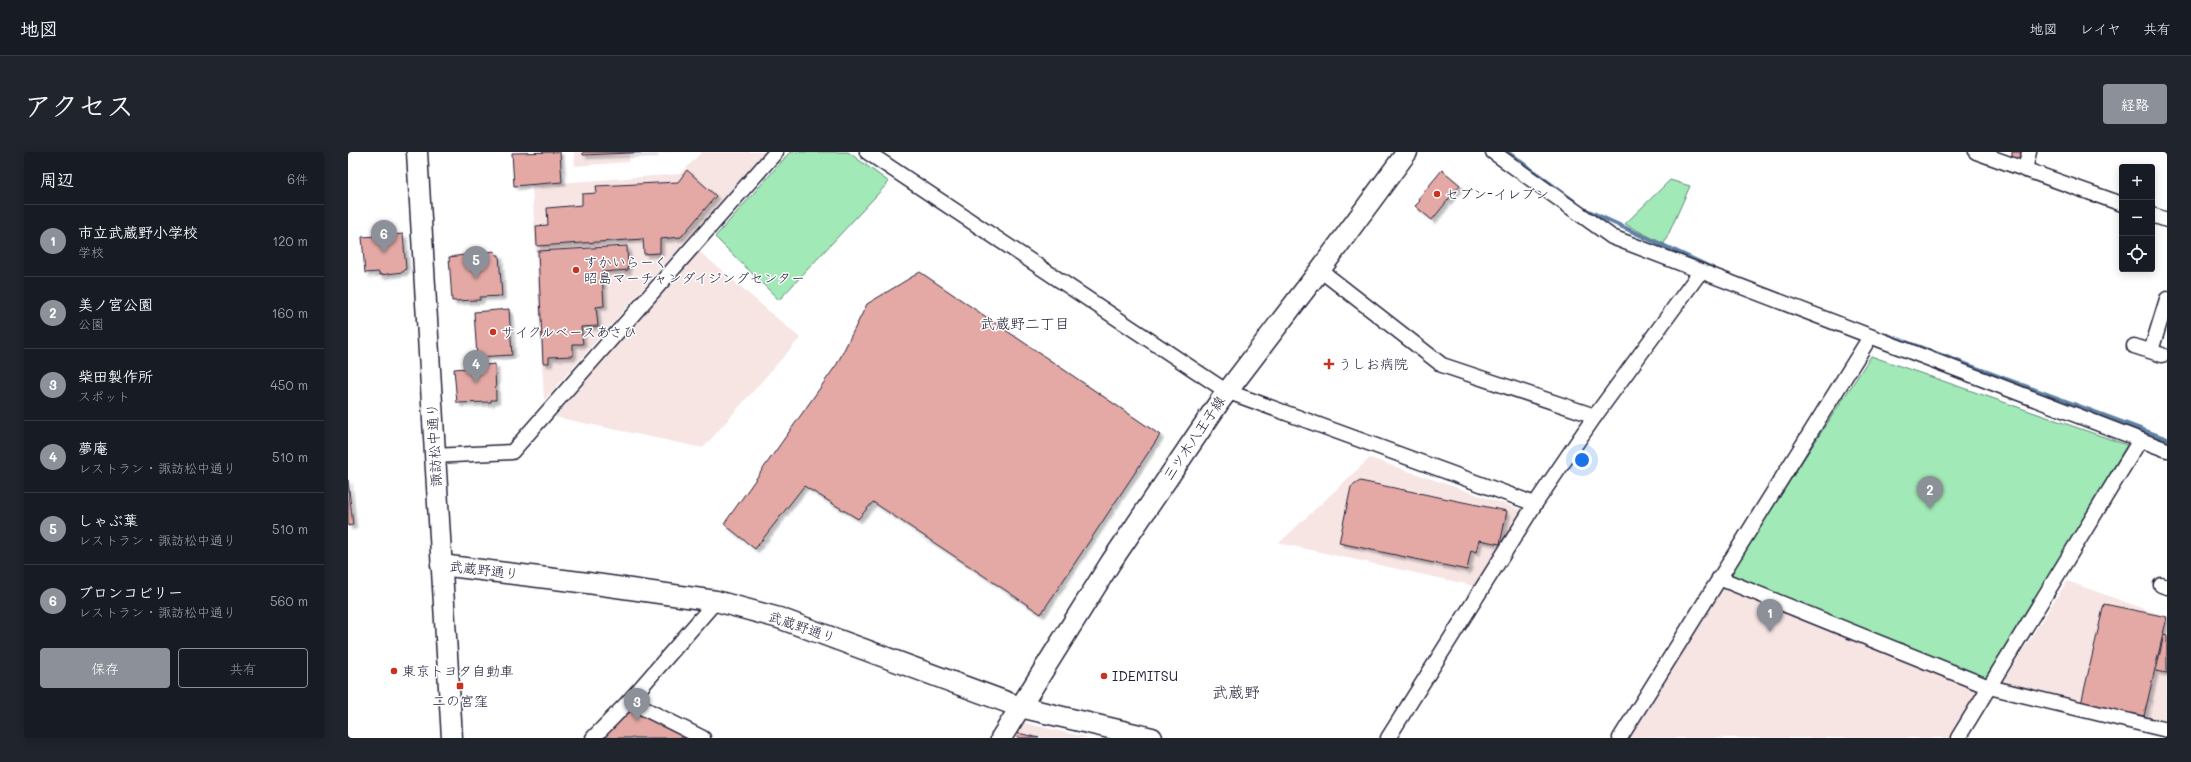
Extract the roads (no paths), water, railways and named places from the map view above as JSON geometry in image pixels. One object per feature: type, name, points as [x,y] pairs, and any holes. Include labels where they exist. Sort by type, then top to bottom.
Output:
[{"type":"street","name":"諏訪松中通り","points":[[417,152],[452,738]]},
{"type":"street","points":[[434,456],[512,452],[776,152]]},
{"type":"street","points":[[867,152],[1226,391],[1535,504]]},
{"type":"street","name":"三ツ木八王子線","points":[[1001,738],[1111,562],[1226,391],[1320,270],[1407,152]]},
{"type":"street","points":[[1493,152],[1612,237],[1870,338],[2167,450]]},
{"type":"street","points":[[1976,152],[2119,203]]},
{"type":"street","points":[[2025,170],[2029,152]]},
{"type":"street","points":[[2155,216],[2167,220]]},
{"type":"street","points":[[1320,270],[1442,365],[1595,416]]},
{"type":"street","points":[[1388,738],[1535,504],[1595,416],[1701,271]]},
{"type":"street","points":[[2134,346],[2157,353],[2167,299]]},
{"type":"street","points":[[1620,738],[1870,338]]},
{"type":"street","points":[[1958,738],[2140,440]]},
{"type":"street","name":"武蔵野通り","points":[[441,565],[716,601],[779,618],[1020,707],[1152,738]]},
{"type":"street","points":[[1719,578],[1989,687],[2167,730]]},
{"type":"street","points":[[593,738],[629,700],[716,601]]},
{"type":"street","points":[[629,700],[703,738]]},
{"type":"waterway","points":[[1507,152],[1575,202]]},
{"type":"waterway","points":[[1586,210],[1712,268]]},
{"type":"waterway","points":[[1887,335],[2167,439]]},
{"type":"place","name":"セブン-イレブン","points":[[1437,194]]},
{"type":"place","name":"ブロンコビリー","points":[[384,253]]},
{"type":"place","name":"すかいらーく 昭島マーチャンダイジングセンター","points":[[576,270]]},
{"type":"place","name":"しゃぶ葉","points":[[476,279]]},
{"type":"place","name":"サイクルベースあさひ","points":[[493,332]]},
{"type":"place","name":"うしお病院","points":[[1329,364]]},
{"type":"place","name":"夢庵","points":[[476,383]]},
{"type":"place","name":"美ノ宮公園","points":[[1930,509]]},
{"type":"place","name":"市立武蔵野小学校","points":[[1770,632]]},
{"type":"place","name":"東京トヨタ自動車","points":[[394,671]]},
{"type":"place","name":"IDEMITSU","points":[[1104,676]]},
{"type":"place","name":"二の宮窪","points":[[460,686]]},
{"type":"place","name":"柴田製作所","points":[[637,721]]},
{"type":"district","name":"武蔵野二丁目","points":[[1025,324]]},
{"type":"district","name":"武蔵野","points":[[1236,692]]}]
